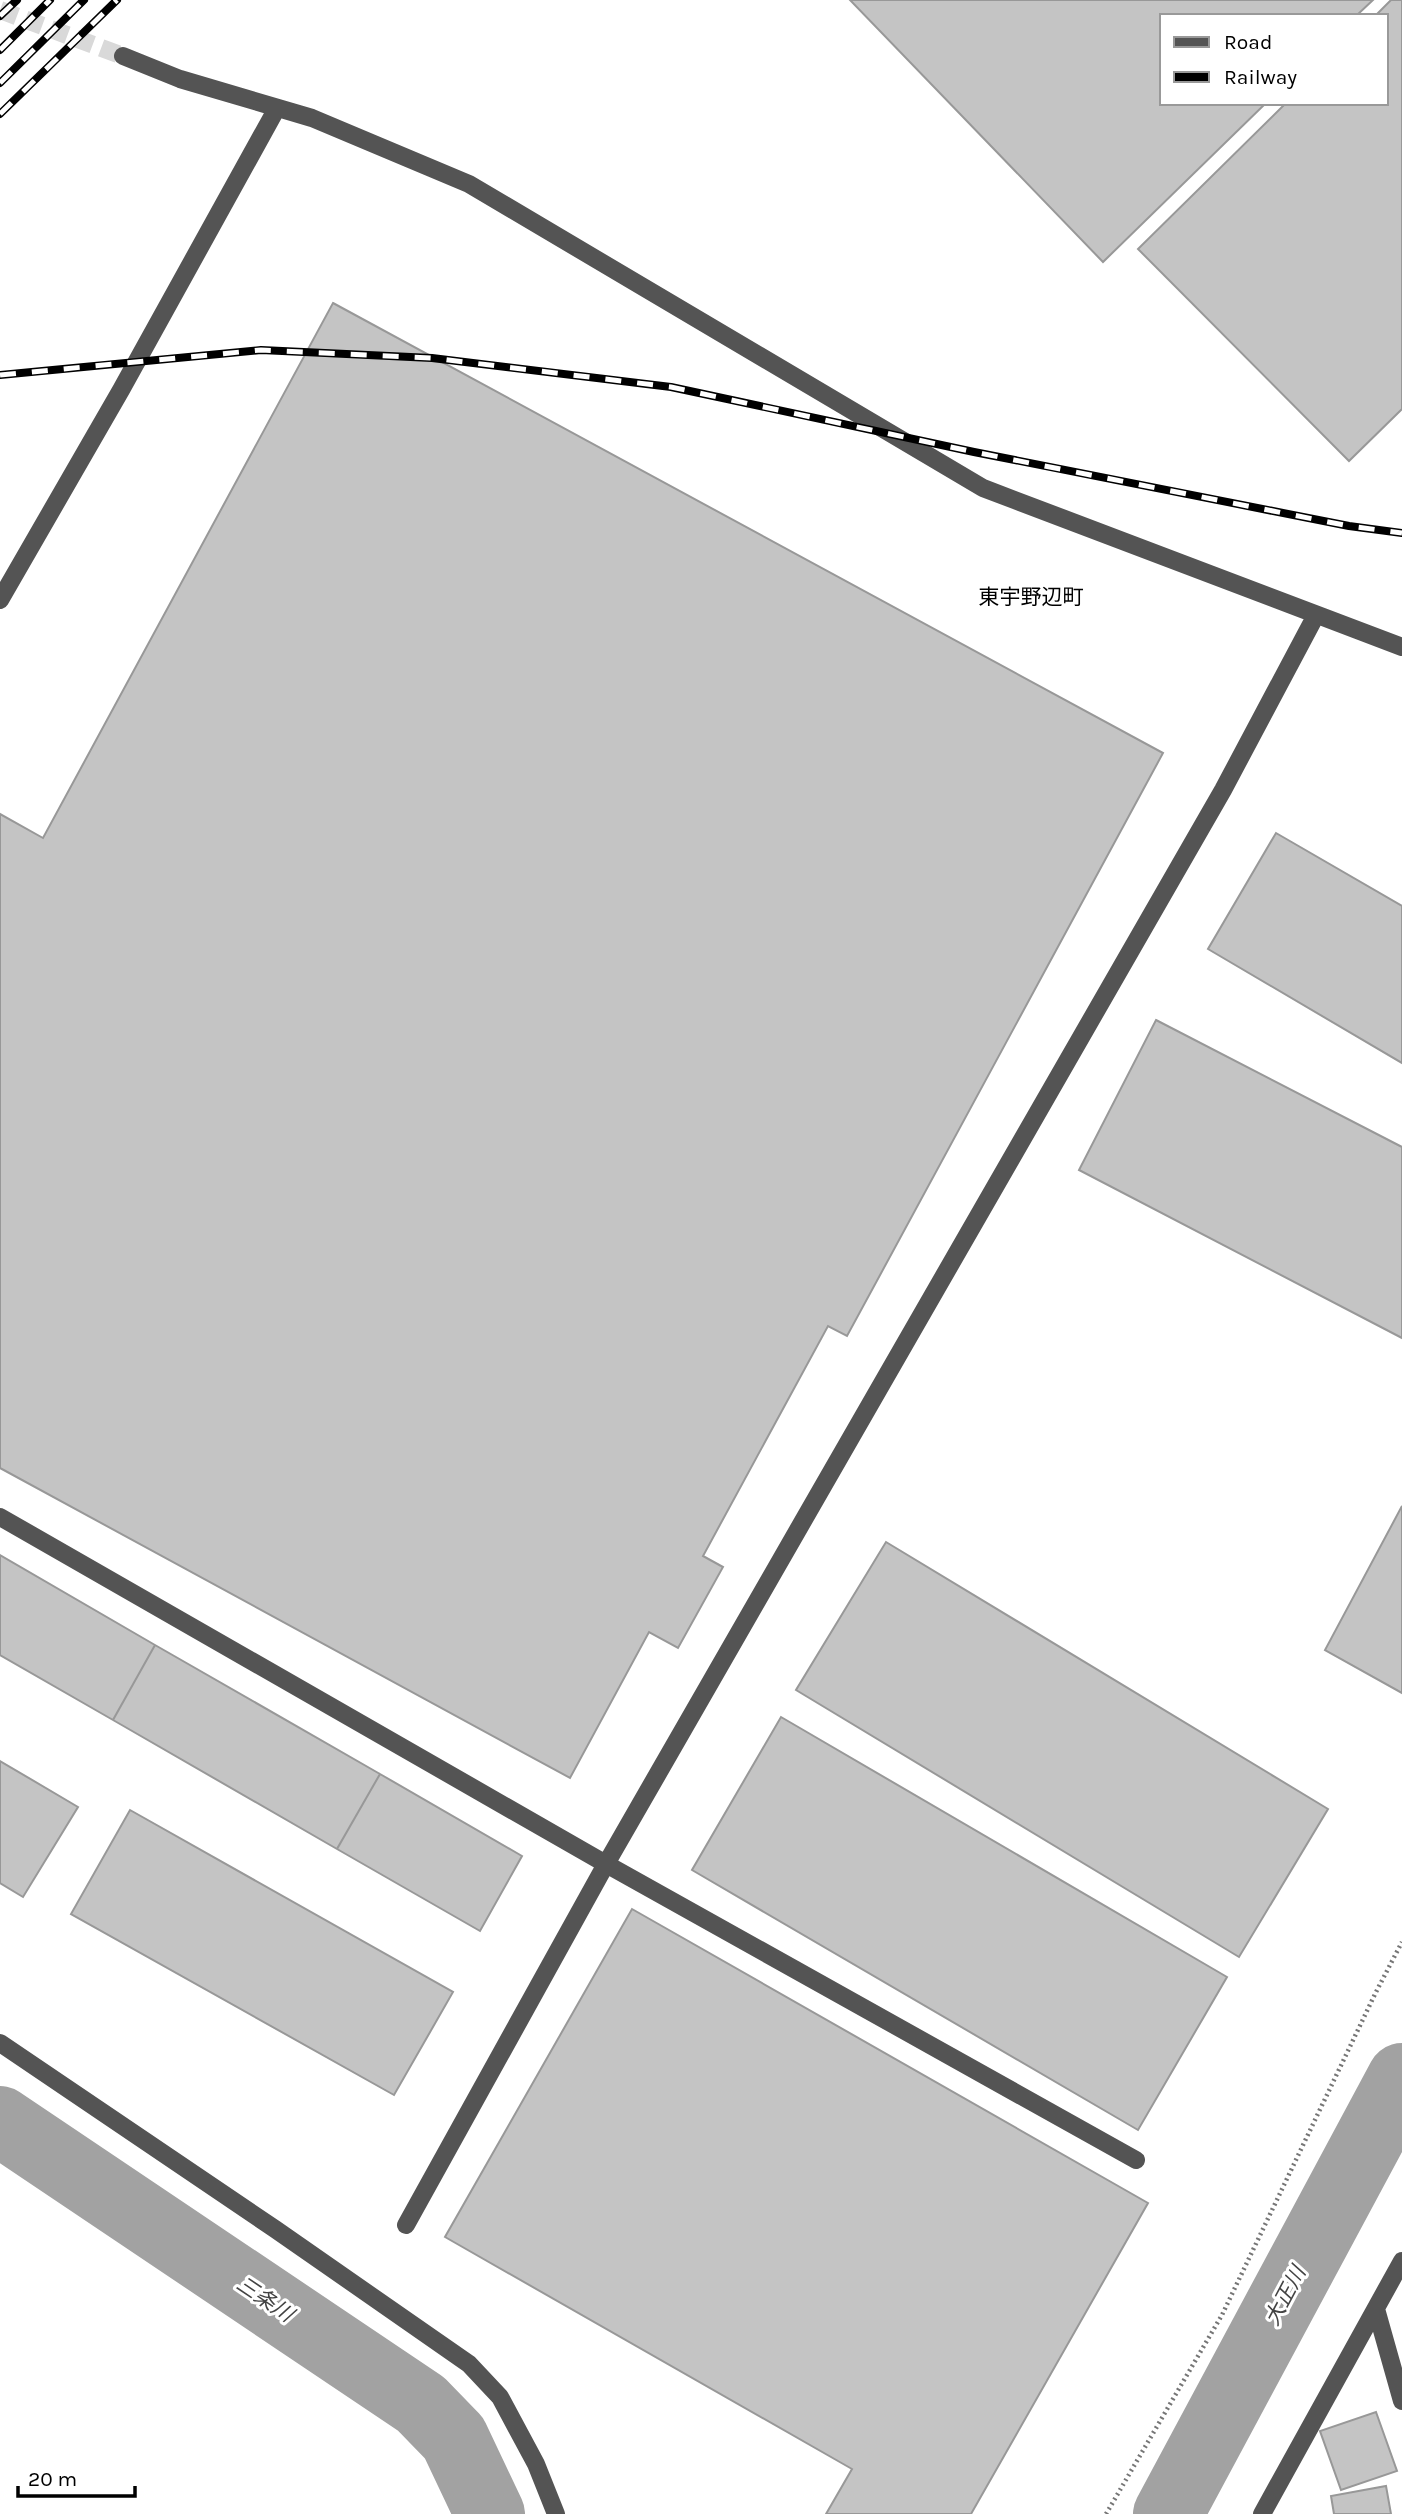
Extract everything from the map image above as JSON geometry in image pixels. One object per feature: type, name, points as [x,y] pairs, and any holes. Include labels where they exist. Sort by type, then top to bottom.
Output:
[{"type":"street","points":[[123,56],[180,79],[312,118],[469,184],[983,488],[1402,647]]},
{"type":"street","points":[[0,600],[121,390],[277,108]]},
{"type":"street","points":[[406,2225],[606,1864],[1223,790],[1315,615]]},
{"type":"street","points":[[0,1517],[606,1864],[1136,2160]]},
{"type":"street","points":[[0,2043],[264,2221],[469,2364],[500,2397],[536,2464],[556,2514]]},
{"type":"street","points":[[1262,2514],[1402,2261]]},
{"type":"street","points":[[1376,2309],[1402,2401]]},
{"type":"path","points":[[1106,2514],[1222,2315],[1402,1942]]},
{"type":"building","points":[[850,0],[1373,0],[1358,14],[1160,14],[1160,105],[1264,105],[1103,262]]},
{"type":"building","points":[[1391,0],[1402,0],[1402,409],[1349,461],[1138,249],[1284,105],[1388,105],[1388,14],[1377,14]]},
{"type":"building","points":[[333,303],[1163,753],[847,1336],[828,1326],[703,1556],[723,1567],[678,1648],[649,1632],[570,1778],[0,1468],[0,814],[43,838]]},
{"type":"building","points":[[1276,833],[1402,906],[1402,1063],[1208,949]]},
{"type":"building","points":[[1156,1020],[1402,1147],[1402,1338],[1079,1170]]},
{"type":"building","points":[[1402,1506],[1402,1693],[1325,1650]]},
{"type":"building","points":[[886,1542],[1328,1809],[1239,1957],[796,1690]]},
{"type":"building","points":[[0,1555],[155,1645],[113,1720],[0,1655]]},
{"type":"building","points":[[155,1645],[380,1774],[337,1849],[113,1720]]},
{"type":"building","points":[[781,1717],[1227,1977],[1138,2130],[692,1870]]},
{"type":"building","points":[[0,1761],[78,1807],[23,1897],[0,1883]]},
{"type":"building","points":[[380,1774],[522,1856],[480,1931],[337,1849]]},
{"type":"building","points":[[130,1810],[453,1992],[394,2095],[71,1914]]},
{"type":"building","points":[[632,1909],[1148,2203],[971,2514],[826,2514],[852,2469],[445,2237]]},
{"type":"building","points":[[1376,2412],[1397,2471],[1341,2490],[1320,2431]]},
{"type":"building","points":[[1386,2486],[1391,2514],[1334,2514],[1331,2496]]},
{"type":"waterway","name":"大正川","points":[[1168,2514],[1402,2078]]},
{"type":"waterway","name":"三条川","points":[[0,2121],[421,2404],[454,2438],[490,2514]]},
{"type":"tunnel","points":[[0,10],[123,56]]},
{"type":"railway","points":[[0,16],[17,0]]},
{"type":"railway","points":[[0,50],[50,0]]},
{"type":"railway","points":[[0,83],[84,0]]},
{"type":"railway","points":[[0,114],[117,0]]},
{"type":"railway","points":[[0,375],[261,350],[432,358],[671,387],[974,452],[1349,526],[1402,533]]},
{"type":"district","name":"東宇野辺町","points":[[1031,597]]}]
